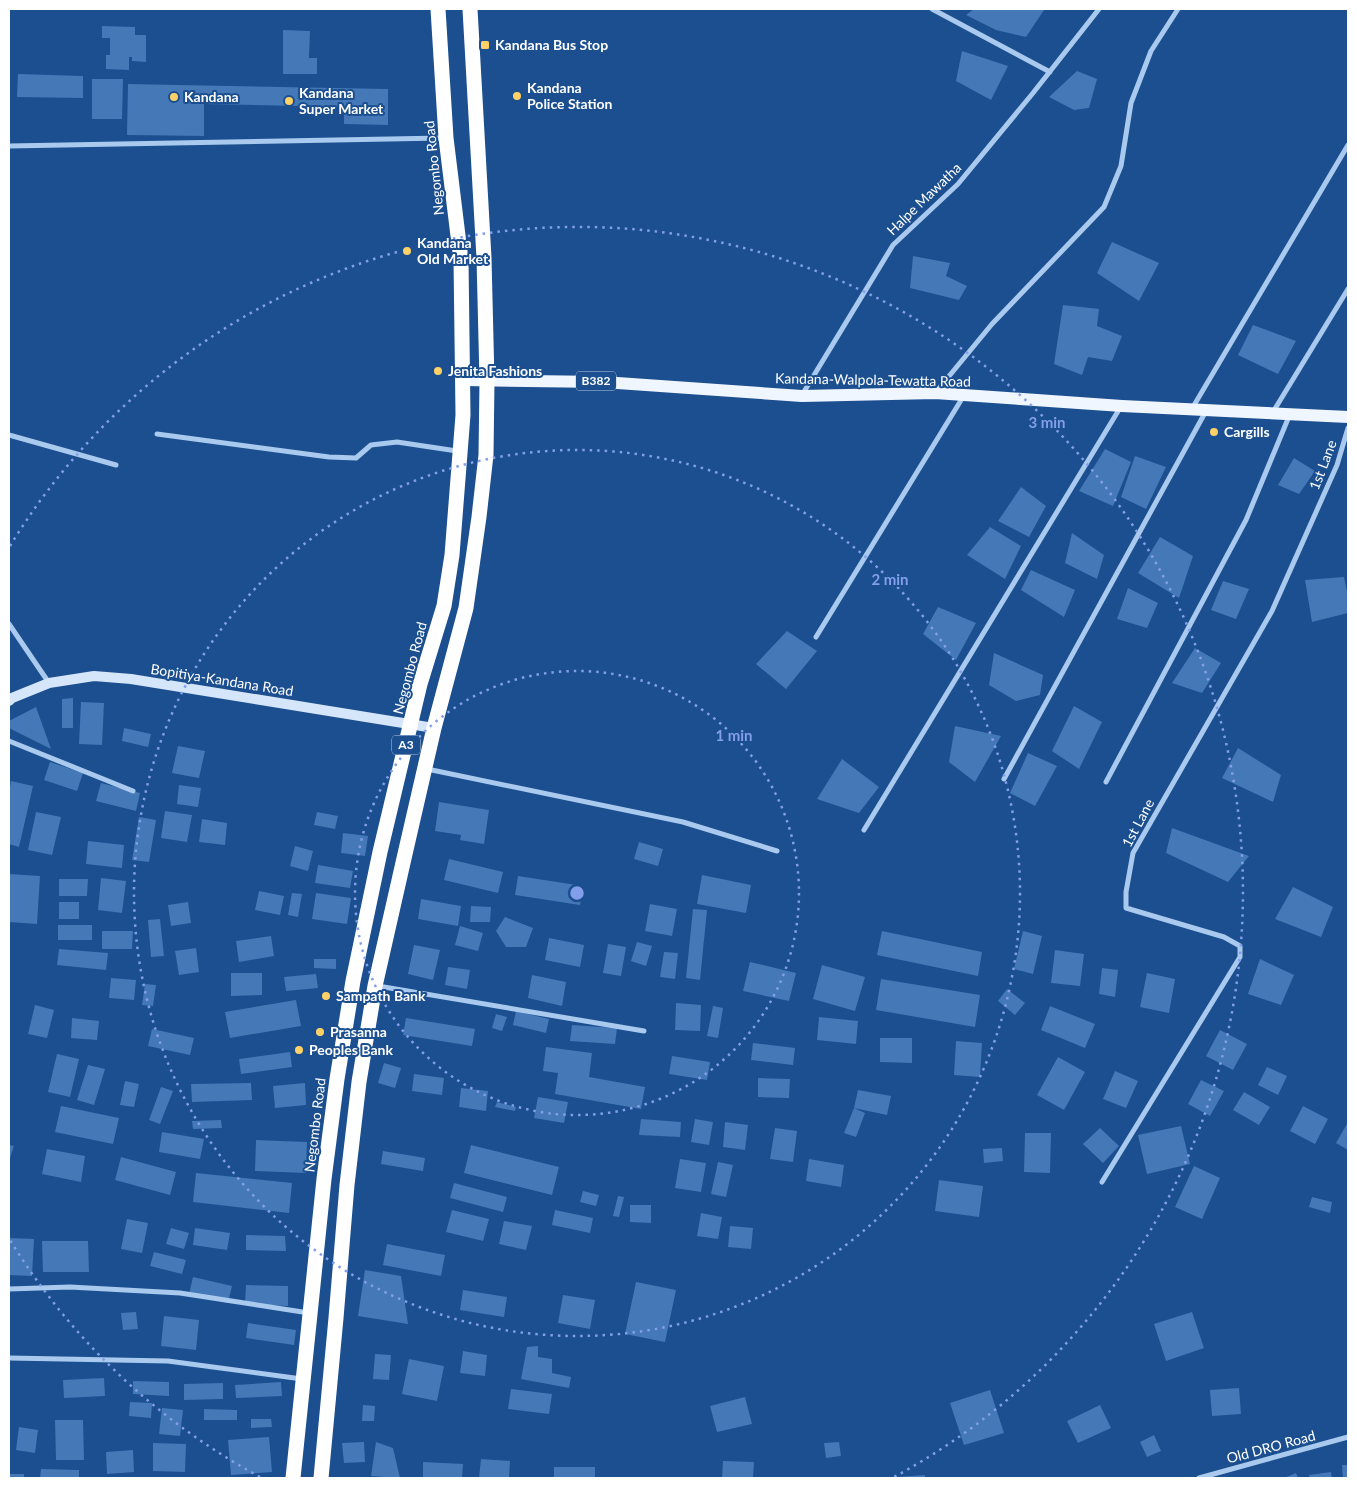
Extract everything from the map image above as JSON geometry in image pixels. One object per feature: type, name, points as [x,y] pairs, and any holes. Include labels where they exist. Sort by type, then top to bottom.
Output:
[{"type":"highway","name":"Negombo Road","points":[[293,1478],[324,1179],[337,1079],[353,981],[380,852],[420,684],[444,606],[452,555],[464,380],[461,260],[446,138],[438,9]]},
{"type":"highway","name":"A3","points":[[320,1478],[348,1176],[359,1082],[375,986],[434,728],[466,608],[486,455],[487,381],[484,258],[470,9]]},
{"type":"main road","name":"Kandana-Walpola-Tewatta Road","points":[[464,380],[603,382],[802,396],[935,393],[1122,406],[1348,417]]},
{"type":"street","points":[[932,9],[1050,72]]},
{"type":"street","name":"Halpe Mawatha","points":[[802,396],[893,245],[958,184],[1099,9]]},
{"type":"street","points":[[935,393],[992,324],[1104,207],[1121,166],[1131,103],[1151,51],[1178,9]]},
{"type":"street","points":[[9,146],[446,138]]},
{"type":"street","points":[[1192,409],[1348,145]]},
{"type":"street","points":[[1272,413],[1348,289]]},
{"type":"street","points":[[816,637],[965,395]]},
{"type":"street","points":[[864,830],[1122,406]]},
{"type":"street","points":[[1004,779],[1207,410]]},
{"type":"street","points":[[1106,782],[1246,520],[1290,413]]},
{"type":"street","name":"1st Lane","points":[[1102,1182],[1240,957],[1240,946],[1224,937],[1126,908],[1126,892],[1133,853],[1272,611],[1337,465],[1348,428]]},
{"type":"street","points":[[157,434],[329,457],[356,458],[371,446],[397,442],[460,451]]},
{"type":"street","points":[[9,435],[116,465]]},
{"type":"street","points":[[9,624],[49,683]]},
{"type":"street","name":"Bopitiya-Kandana Road","points":[[10,698],[49,683],[94,676],[131,679],[434,728]]},
{"type":"street","points":[[9,741],[133,791]]},
{"type":"street","points":[[426,768],[683,822],[777,851]]},
{"type":"street","points":[[375,986],[644,1031]]},
{"type":"street","points":[[9,1289],[70,1287],[180,1293],[311,1313]]},
{"type":"street","points":[[9,1358],[168,1361],[304,1380]]},
{"type":"street","name":"Old DRO Road","points":[[1199,1478],[1348,1437]]},
{"type":"building","points":[[974,9],[1044,10],[1026,37],[996,30],[966,15]]},
{"type":"building","points":[[102,26],[135,27],[135,35],[146,35],[146,62],[132,61],[132,57],[129,57],[129,70],[106,69],[106,55],[110,55],[110,38],[102,38]]},
{"type":"building","points":[[283,30],[310,31],[309,58],[317,58],[317,74],[283,74]]},
{"type":"building","points":[[962,51],[1008,66],[991,100],[956,81]]},
{"type":"building","points":[[1077,71],[1097,79],[1089,108],[1074,110],[1049,97]]},
{"type":"building","points":[[18,74],[83,76],[83,98],[17,97]]},
{"type":"building","points":[[92,79],[123,79],[122,119],[92,119]]},
{"type":"building","points":[[128,84],[388,89],[388,125],[344,124],[344,107],[204,104],[204,136],[127,135]]},
{"type":"building","points":[[1112,242],[1159,263],[1139,301],[1097,273]]},
{"type":"building","points":[[913,256],[950,263],[946,276],[967,286],[959,300],[910,288]]},
{"type":"building","points":[[1063,305],[1099,309],[1097,326],[1122,336],[1112,361],[1088,357],[1082,375],[1054,364]]},
{"type":"building","points":[[1253,325],[1296,341],[1278,374],[1238,355]]},
{"type":"building","points":[[1105,449],[1131,462],[1113,506],[1079,491]]},
{"type":"building","points":[[1135,456],[1166,467],[1146,509],[1121,497]]},
{"type":"building","points":[[1294,458],[1315,471],[1299,494],[1278,485]]},
{"type":"building","points":[[1021,487],[1046,506],[1029,537],[998,521]]},
{"type":"building","points":[[990,527],[1021,546],[1005,579],[967,555]]},
{"type":"building","points":[[1072,533],[1104,555],[1097,579],[1065,563]]},
{"type":"building","points":[[1160,537],[1193,556],[1179,598],[1138,573]]},
{"type":"building","points":[[1031,570],[1075,590],[1064,617],[1021,590]]},
{"type":"building","points":[[1344,577],[1348,597],[1348,613],[1312,622],[1305,580]]},
{"type":"building","points":[[1223,581],[1249,589],[1236,619],[1211,610]]},
{"type":"building","points":[[1128,588],[1158,603],[1147,628],[1117,619]]},
{"type":"building","points":[[938,607],[976,623],[956,660],[923,634]]},
{"type":"building","points":[[787,631],[817,651],[786,689],[756,664]]},
{"type":"building","points":[[1195,648],[1221,663],[1202,693],[1172,683]]},
{"type":"building","points":[[994,653],[1043,675],[1040,695],[1016,701],[989,685]]},
{"type":"building","points":[[73,698],[73,728],[62,728],[62,699]]},
{"type":"building","points":[[81,702],[104,703],[102,745],[79,744]]},
{"type":"building","points":[[1074,706],[1102,722],[1079,769],[1052,751]]},
{"type":"building","points":[[36,707],[51,749],[9,728],[9,721]]},
{"type":"building","points":[[955,726],[1001,736],[975,782],[949,762]]},
{"type":"building","points":[[124,728],[151,734],[148,747],[122,741]]},
{"type":"building","points":[[178,746],[205,751],[199,778],[172,773]]},
{"type":"building","points":[[1238,748],[1281,775],[1273,802],[1222,778]]},
{"type":"building","points":[[1028,753],[1057,766],[1035,806],[1010,793]]},
{"type":"building","points":[[842,759],[879,787],[859,813],[817,799]]},
{"type":"building","points":[[50,762],[83,773],[77,791],[44,780]]},
{"type":"building","points":[[11,781],[33,786],[19,847],[9,844],[9,793]]},
{"type":"building","points":[[101,783],[140,793],[136,811],[96,801]]},
{"type":"building","points":[[179,785],[201,788],[198,807],[177,804]]},
{"type":"building","points":[[439,802],[489,810],[484,844],[460,840],[461,835],[435,831]]},
{"type":"building","points":[[165,811],[192,815],[187,842],[161,838]]},
{"type":"building","points":[[36,812],[61,817],[52,855],[28,850]]},
{"type":"building","points":[[317,812],[338,816],[335,829],[314,825]]},
{"type":"building","points":[[139,817],[156,820],[149,862],[132,860]]},
{"type":"building","points":[[202,819],[227,823],[225,845],[199,842]]},
{"type":"building","points":[[1172,828],[1249,856],[1228,882],[1166,853]]},
{"type":"building","points":[[343,833],[368,836],[365,856],[341,853]]},
{"type":"building","points":[[88,841],[124,845],[122,868],[86,864]]},
{"type":"building","points":[[639,842],[663,849],[658,866],[634,859]]},
{"type":"building","points":[[295,846],[313,851],[308,871],[290,866]]},
{"type":"building","points":[[449,859],[503,872],[498,893],[444,880]]},
{"type":"building","points":[[318,865],[353,871],[350,888],[315,883]]},
{"type":"building","points":[[9,874],[40,876],[37,924],[9,922]]},
{"type":"building","points":[[702,875],[751,885],[746,913],[697,904]]},
{"type":"building","points":[[518,876],[583,886],[580,905],[515,895]]},
{"type":"building","points":[[101,878],[126,881],[122,913],[98,910]]},
{"type":"building","points":[[59,879],[88,879],[87,896],[59,896]]},
{"type":"building","points":[[1293,887],[1333,907],[1321,937],[1275,919]]},
{"type":"building","points":[[259,891],[284,896],[280,915],[255,910]]},
{"type":"building","points":[[292,893],[302,894],[298,917],[288,915]]},
{"type":"building","points":[[316,893],[351,898],[347,924],[312,919]]},
{"type":"building","points":[[421,899],[461,906],[458,926],[418,919]]},
{"type":"building","points":[[59,902],[79,902],[79,919],[59,919]]},
{"type":"building","points":[[188,902],[191,923],[171,926],[168,905]]},
{"type":"building","points":[[650,904],[677,909],[672,936],[645,931]]},
{"type":"building","points":[[471,906],[491,907],[490,922],[470,922]]},
{"type":"building","points":[[693,909],[707,910],[700,980],[686,978]]},
{"type":"building","points":[[505,917],[533,928],[526,947],[506,947],[496,931]]},
{"type":"building","points":[[160,919],[164,956],[151,957],[148,920]]},
{"type":"building","points":[[58,925],[92,925],[92,940],[58,940]]},
{"type":"building","points":[[460,926],[483,933],[478,951],[455,945]]},
{"type":"building","points":[[102,931],[133,931],[132,949],[102,949]]},
{"type":"building","points":[[882,931],[982,952],[978,976],[877,955]]},
{"type":"building","points":[[1023,931],[1042,936],[1033,974],[1014,969]]},
{"type":"building","points":[[271,936],[274,956],[239,962],[236,941]]},
{"type":"building","points":[[549,938],[584,945],[580,967],[545,960]]},
{"type":"building","points":[[637,942],[652,946],[646,966],[631,961]]},
{"type":"building","points":[[608,944],[626,947],[621,976],[603,973]]},
{"type":"building","points":[[414,945],[440,950],[433,980],[408,974]]},
{"type":"building","points":[[196,948],[199,972],[179,975],[175,951]]},
{"type":"building","points":[[59,949],[108,953],[106,970],[57,965]]},
{"type":"building","points":[[1055,950],[1084,954],[1080,986],[1051,983]]},
{"type":"building","points":[[664,952],[678,953],[675,979],[660,977]]},
{"type":"building","points":[[314,959],[336,959],[336,969],[314,968]]},
{"type":"building","points":[[1260,959],[1294,975],[1281,1005],[1248,994]]},
{"type":"building","points":[[750,962],[796,973],[789,1001],[743,991]]},
{"type":"building","points":[[822,965],[865,977],[855,1011],[813,999]]},
{"type":"building","points":[[448,967],[470,970],[467,989],[445,985]]},
{"type":"building","points":[[1102,968],[1118,970],[1115,997],[1099,994]]},
{"type":"building","points":[[231,973],[262,973],[262,995],[231,996]]},
{"type":"building","points":[[1147,973],[1175,979],[1169,1013],[1140,1007]]},
{"type":"building","points":[[316,974],[318,988],[286,991],[284,977]]},
{"type":"building","points":[[532,975],[566,982],[562,1006],[528,998]]},
{"type":"building","points":[[111,978],[136,980],[134,1000],[109,998]]},
{"type":"building","points":[[881,979],[980,995],[975,1027],[876,1010]]},
{"type":"building","points":[[145,984],[156,985],[153,1006],[142,1005]]},
{"type":"building","points":[[1007,989],[1025,1003],[1015,1015],[998,1001]]},
{"type":"building","points":[[296,1000],[301,1026],[230,1038],[225,1012]]},
{"type":"building","points":[[676,1003],[701,1005],[700,1031],[675,1030]]},
{"type":"building","points":[[35,1005],[54,1010],[47,1038],[28,1034]]},
{"type":"building","points":[[713,1006],[723,1008],[718,1038],[707,1036]]},
{"type":"building","points":[[1050,1006],[1095,1024],[1085,1048],[1041,1030]]},
{"type":"building","points":[[516,1011],[549,1019],[546,1033],[513,1025]]},
{"type":"building","points":[[496,1014],[507,1017],[502,1031],[492,1028]]},
{"type":"building","points":[[819,1017],[858,1021],[856,1044],[817,1040]]},
{"type":"building","points":[[72,1018],[99,1021],[97,1040],[71,1038]]},
{"type":"building","points":[[406,1018],[475,1029],[472,1046],[403,1035]]},
{"type":"building","points":[[572,1025],[617,1028],[615,1044],[570,1041]]},
{"type":"building","points":[[152,1029],[194,1038],[190,1055],[148,1046]]},
{"type":"building","points":[[1220,1030],[1247,1044],[1233,1070],[1206,1056]]},
{"type":"building","points":[[880,1038],[912,1038],[912,1063],[880,1062]]},
{"type":"building","points":[[956,1041],[982,1043],[980,1077],[954,1075]]},
{"type":"building","points":[[753,1043],[795,1048],[793,1065],[751,1060]]},
{"type":"building","points":[[546,1047],[592,1053],[589,1077],[645,1087],[641,1109],[555,1094],[558,1073],[543,1071]]},
{"type":"building","points":[[290,1052],[292,1067],[241,1074],[239,1059]]},
{"type":"building","points":[[57,1054],[79,1059],[70,1097],[48,1092]]},
{"type":"building","points":[[672,1056],[710,1062],[707,1080],[669,1074]]},
{"type":"building","points":[[1058,1057],[1085,1072],[1064,1110],[1037,1095]]},
{"type":"building","points":[[384,1063],[401,1068],[395,1088],[378,1083]]},
{"type":"building","points":[[88,1065],[105,1069],[94,1105],[77,1100]]},
{"type":"building","points":[[1267,1067],[1287,1076],[1278,1095],[1258,1085]]},
{"type":"building","points":[[1115,1071],[1138,1081],[1126,1108],[1103,1099]]},
{"type":"building","points":[[414,1074],[444,1078],[442,1095],[412,1091]]},
{"type":"building","points":[[758,1078],[790,1079],[789,1098],[758,1097]]},
{"type":"building","points":[[1201,1080],[1224,1091],[1210,1116],[1188,1104]]},
{"type":"building","points":[[125,1081],[139,1084],[134,1107],[120,1105]]},
{"type":"building","points":[[251,1083],[252,1100],[192,1102],[191,1084]]},
{"type":"building","points":[[305,1083],[306,1105],[275,1108],[273,1086]]},
{"type":"building","points":[[161,1087],[173,1091],[160,1124],[149,1120]]},
{"type":"building","points":[[461,1088],[488,1091],[486,1111],[459,1107]]},
{"type":"building","points":[[858,1090],[891,1096],[887,1115],[854,1108]]},
{"type":"building","points":[[1244,1092],[1270,1107],[1259,1125],[1233,1110]]},
{"type":"building","points":[[538,1097],[568,1102],[564,1123],[534,1118]]},
{"type":"building","points":[[497,1102],[516,1107],[515,1111],[495,1107]]},
{"type":"building","points":[[61,1106],[119,1118],[113,1144],[55,1132]]},
{"type":"building","points":[[1303,1106],[1328,1119],[1315,1144],[1290,1131]]},
{"type":"building","points":[[854,1108],[865,1113],[856,1137],[844,1133]]},
{"type":"building","points":[[641,1119],[681,1122],[680,1137],[639,1135]]},
{"type":"building","points":[[695,1119],[713,1122],[709,1145],[691,1142]]},
{"type":"building","points":[[221,1120],[222,1128],[193,1129],[192,1121]]},
{"type":"building","points":[[725,1122],[748,1125],[745,1150],[723,1147]]},
{"type":"building","points":[[1348,1122],[1348,1150],[1336,1143]]},
{"type":"building","points":[[1181,1126],[1190,1164],[1147,1174],[1138,1135]]},
{"type":"building","points":[[775,1128],[797,1131],[793,1162],[770,1159]]},
{"type":"building","points":[[1100,1128],[1119,1146],[1103,1163],[1083,1144]]},
{"type":"building","points":[[162,1132],[204,1139],[200,1159],[159,1152]]},
{"type":"building","points":[[1025,1133],[1051,1133],[1050,1173],[1024,1172]]},
{"type":"building","points":[[256,1140],[307,1142],[306,1173],[255,1171]]},
{"type":"building","points":[[9,1145],[14,1146],[9,1161]]},
{"type":"building","points":[[471,1145],[559,1167],[552,1195],[464,1173]]},
{"type":"building","points":[[1002,1148],[1003,1161],[984,1163],[983,1149]]},
{"type":"building","points":[[47,1149],[85,1156],[81,1182],[42,1174]]},
{"type":"building","points":[[383,1151],[425,1158],[423,1171],[381,1164]]},
{"type":"building","points":[[121,1157],[176,1172],[170,1195],[115,1180]]},
{"type":"building","points":[[680,1159],[706,1163],[701,1192],[675,1188]]},
{"type":"building","points":[[809,1159],[844,1165],[841,1187],[806,1181]]},
{"type":"building","points":[[718,1162],[733,1165],[726,1197],[711,1194]]},
{"type":"building","points":[[1194,1166],[1220,1178],[1202,1219],[1175,1207]]},
{"type":"building","points":[[196,1173],[292,1183],[289,1213],[193,1202]]},
{"type":"building","points":[[939,1180],[983,1186],[979,1217],[935,1211]]},
{"type":"building","points":[[454,1183],[507,1197],[503,1212],[450,1198]]},
{"type":"building","points":[[583,1191],[599,1195],[596,1206],[580,1202]]},
{"type":"building","points":[[618,1196],[624,1197],[619,1217],[613,1216]]},
{"type":"building","points":[[1312,1197],[1332,1202],[1330,1213],[1309,1207]]},
{"type":"building","points":[[630,1205],[651,1205],[651,1223],[630,1222]]},
{"type":"building","points":[[452,1210],[489,1219],[483,1241],[446,1232]]},
{"type":"building","points":[[555,1210],[593,1218],[590,1233],[552,1225]]},
{"type":"building","points":[[701,1213],[722,1217],[718,1239],[697,1236]]},
{"type":"building","points":[[127,1219],[148,1223],[142,1253],[121,1249]]},
{"type":"building","points":[[504,1221],[532,1226],[526,1250],[499,1244]]},
{"type":"building","points":[[730,1226],[753,1228],[751,1249],[728,1247]]},
{"type":"building","points":[[171,1228],[189,1233],[184,1249],[166,1244]]},
{"type":"building","points":[[195,1228],[230,1233],[227,1250],[193,1245]]},
{"type":"building","points":[[246,1235],[285,1236],[286,1251],[246,1250]]},
{"type":"building","points":[[9,1238],[34,1239],[32,1276],[9,1275]]},
{"type":"building","points":[[42,1241],[88,1241],[89,1272],[43,1272]]},
{"type":"building","points":[[387,1244],[445,1255],[441,1276],[383,1265]]},
{"type":"building","points":[[154,1252],[186,1260],[182,1274],[150,1266]]},
{"type":"building","points":[[365,1270],[401,1276],[408,1324],[358,1316]]},
{"type":"building","points":[[193,1277],[232,1286],[228,1303],[189,1294]]},
{"type":"building","points":[[636,1282],[676,1290],[665,1342],[625,1334]]},
{"type":"building","points":[[246,1285],[288,1286],[288,1306],[245,1304]]},
{"type":"building","points":[[463,1290],[507,1297],[504,1317],[460,1310]]},
{"type":"building","points":[[563,1295],[595,1300],[590,1329],[558,1323]]},
{"type":"building","points":[[136,1312],[138,1329],[123,1330],[121,1313]]},
{"type":"building","points":[[1192,1312],[1204,1348],[1166,1361],[1154,1324]]},
{"type":"building","points":[[164,1316],[199,1320],[196,1350],[161,1346]]},
{"type":"building","points":[[248,1323],[296,1330],[294,1345],[246,1338]]},
{"type":"building","points":[[538,1346],[538,1357],[552,1359],[552,1373],[571,1377],[569,1388],[521,1379],[527,1347]]},
{"type":"building","points":[[463,1351],[487,1355],[485,1376],[460,1373]]},
{"type":"building","points":[[375,1354],[391,1355],[389,1380],[373,1379]]},
{"type":"building","points":[[409,1359],[444,1366],[437,1401],[402,1394]]},
{"type":"building","points":[[104,1378],[105,1396],[64,1398],[63,1380]]},
{"type":"building","points":[[133,1381],[169,1382],[169,1396],[133,1394]]},
{"type":"building","points":[[281,1382],[282,1396],[236,1398],[235,1385]]},
{"type":"building","points":[[223,1383],[223,1399],[184,1400],[184,1384]]},
{"type":"building","points":[[1239,1388],[1241,1414],[1212,1416],[1210,1390]]},
{"type":"building","points":[[511,1389],[552,1394],[549,1414],[508,1409]]},
{"type":"building","points":[[990,1390],[1004,1433],[964,1445],[950,1403]]},
{"type":"building","points":[[745,1397],[752,1424],[717,1432],[710,1406]]},
{"type":"building","points":[[130,1402],[152,1403],[151,1418],[129,1416]]},
{"type":"building","points":[[363,1405],[375,1406],[374,1421],[362,1421]]},
{"type":"building","points":[[1100,1405],[1111,1428],[1078,1443],[1067,1421]]},
{"type":"building","points":[[162,1408],[183,1410],[180,1436],[159,1434]]},
{"type":"building","points":[[204,1409],[237,1410],[237,1420],[204,1420]]},
{"type":"building","points":[[251,1419],[271,1419],[272,1427],[251,1428]]},
{"type":"building","points":[[55,1420],[83,1420],[84,1460],[56,1460]]},
{"type":"building","points":[[19,1427],[38,1430],[35,1453],[16,1450]]},
{"type":"building","points":[[1154,1435],[1161,1451],[1147,1457],[1140,1442]]},
{"type":"building","points":[[269,1437],[272,1472],[231,1475],[228,1440]]},
{"type":"building","points":[[364,1442],[365,1462],[344,1463],[342,1443]]},
{"type":"building","points":[[376,1442],[393,1448],[400,1478],[371,1476]]},
{"type":"building","points":[[839,1442],[841,1456],[826,1458],[824,1443]]},
{"type":"building","points":[[153,1443],[186,1444],[185,1472],[153,1471]]},
{"type":"building","points":[[133,1450],[134,1472],[107,1474],[106,1452]]},
{"type":"building","points":[[481,1459],[510,1461],[509,1478],[479,1478]]},
{"type":"building","points":[[723,1461],[754,1462],[753,1478],[722,1478]]},
{"type":"building","points":[[423,1462],[463,1464],[462,1478],[423,1478]]},
{"type":"building","points":[[1342,1465],[1348,1465],[1348,1478],[1343,1478]]},
{"type":"building","points":[[554,1467],[595,1467],[595,1478],[554,1478]]},
{"type":"building","points":[[41,1469],[79,1470],[79,1478],[40,1478]]},
{"type":"building","points":[[1331,1472],[1332,1478],[1310,1478],[1309,1475]]},
{"type":"building","points":[[1296,1473],[1298,1478],[1284,1478]]},
{"type":"building","points":[[9,1474],[24,1474],[24,1478],[9,1478]]},
{"type":"building","points":[[925,1475],[925,1478],[897,1478],[897,1477]]},
{"type":"place","name":"Kandana Bus Stop","points":[[485,45]]},
{"type":"place","name":"Kandana Police Station","points":[[517,96]]},
{"type":"place","name":"Kandana","points":[[174,97]]},
{"type":"place","name":"Kandana Super Market","points":[[289,101]]},
{"type":"place","name":"Kandana Old Market","points":[[407,251]]},
{"type":"place","name":"Jenita Fashions","points":[[438,371]]},
{"type":"place","name":"Cargills","points":[[1214,432]]},
{"type":"place","name":"Sampath Bank","points":[[326,996]]},
{"type":"place","name":"Prasanna","points":[[320,1032]]},
{"type":"place","name":"Peoples Bank","points":[[299,1050]]}]
